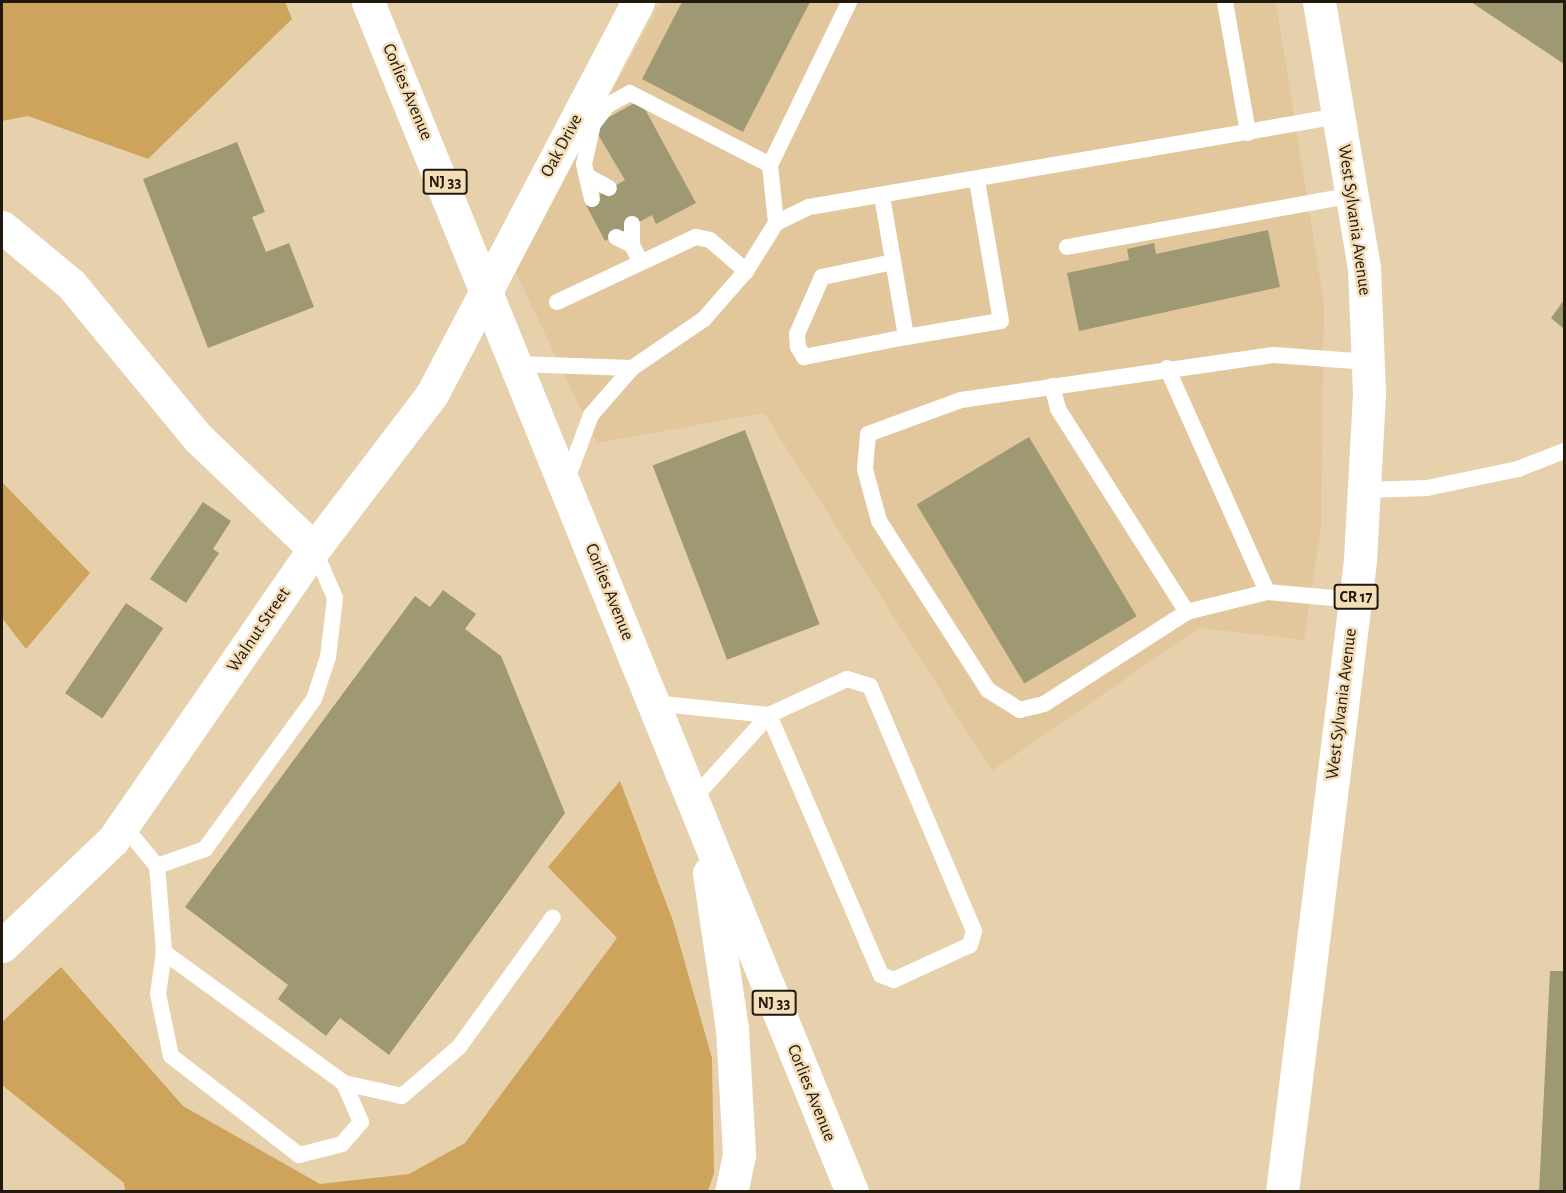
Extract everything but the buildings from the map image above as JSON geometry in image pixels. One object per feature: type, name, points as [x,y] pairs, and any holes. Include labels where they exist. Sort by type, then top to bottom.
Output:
[{"type":"main road","name":"Corlies Avenue","points":[[368,2],[566,482],[850,1189]]},
{"type":"main road","name":"Oak Drive","points":[[486,290],[638,2]]},
{"type":"main road","name":"West Sylvania Avenue","points":[[1282,1191],[1355,600],[1365,490],[1368,362],[1364,268],[1319,2]]},
{"type":"main road","points":[[2,227],[71,284],[197,437],[314,549]]},
{"type":"main road","name":"Walnut Street","points":[[2,946],[76,878],[123,825],[314,549],[432,394],[486,290]]},
{"type":"main road","points":[[697,810],[732,1028],[739,1155],[732,1191]]},
{"type":"lane","points":[[776,224],[770,165],[849,2]]},
{"type":"lane","points":[[1225,2],[1248,133]]},
{"type":"lane","points":[[592,200],[585,154],[593,124],[614,100],[630,93],[770,165]]},
{"type":"lane","points":[[566,482],[591,415],[632,368],[704,319],[746,271],[776,224],[809,207],[977,180],[1339,116]]},
{"type":"lane","points":[[587,176],[609,188]]},
{"type":"lane","points":[[893,262],[822,277],[797,334],[798,347],[804,357],[1001,321],[977,180]]},
{"type":"lane","points":[[882,195],[906,337]]},
{"type":"lane","points":[[1067,247],[1352,195]]},
{"type":"lane","points":[[632,224],[632,245],[640,261]]},
{"type":"lane","points":[[616,237],[632,245]]},
{"type":"lane","points":[[557,302],[640,261],[696,237],[710,240],[746,271]]},
{"type":"lane","points":[[1355,600],[1267,592],[1187,612],[1044,704],[1020,710],[988,690],[879,521],[865,469],[868,434],[961,400],[1167,368],[1274,355],[1368,362]]},
{"type":"lane","points":[[517,364],[632,368]]},
{"type":"lane","points":[[1167,368],[1267,592]]},
{"type":"lane","points":[[1052,386],[1058,409],[1187,612]]},
{"type":"lane","points":[[1365,490],[1427,488],[1518,469],[1564,451]]},
{"type":"lane","points":[[157,866],[205,849],[314,699],[328,657],[335,598],[314,549]]},
{"type":"lane","points":[[697,810],[769,715],[847,679],[870,686],[974,931],[961,953],[894,980],[881,975],[769,715]]},
{"type":"lane","points":[[653,703],[769,715]]},
{"type":"lane","points":[[123,825],[157,866],[164,952],[158,994],[171,1056],[263,1131],[299,1155],[342,1144],[361,1122],[344,1083]]},
{"type":"lane","points":[[164,952],[344,1083],[402,1096],[459,1047],[553,916]]},
{"type":"shaded area","points":[[2,2],[285,2],[292,19],[148,159],[28,116],[2,121]]},
{"type":"shaded area","points":[[661,2],[1276,2],[1324,304],[1321,527],[1304,640],[1199,628],[992,771],[764,413],[597,443],[514,269]]},
{"type":"shaded area","points":[[2,482],[90,573],[26,649],[2,618]]},
{"type":"shaded area","points":[[620,781],[673,921],[712,1058],[714,1173],[708,1191],[125,1191],[124,1183],[2,1085],[2,1022],[61,967],[183,1106],[320,1184],[409,1174],[465,1143],[617,938],[548,867]]}]
